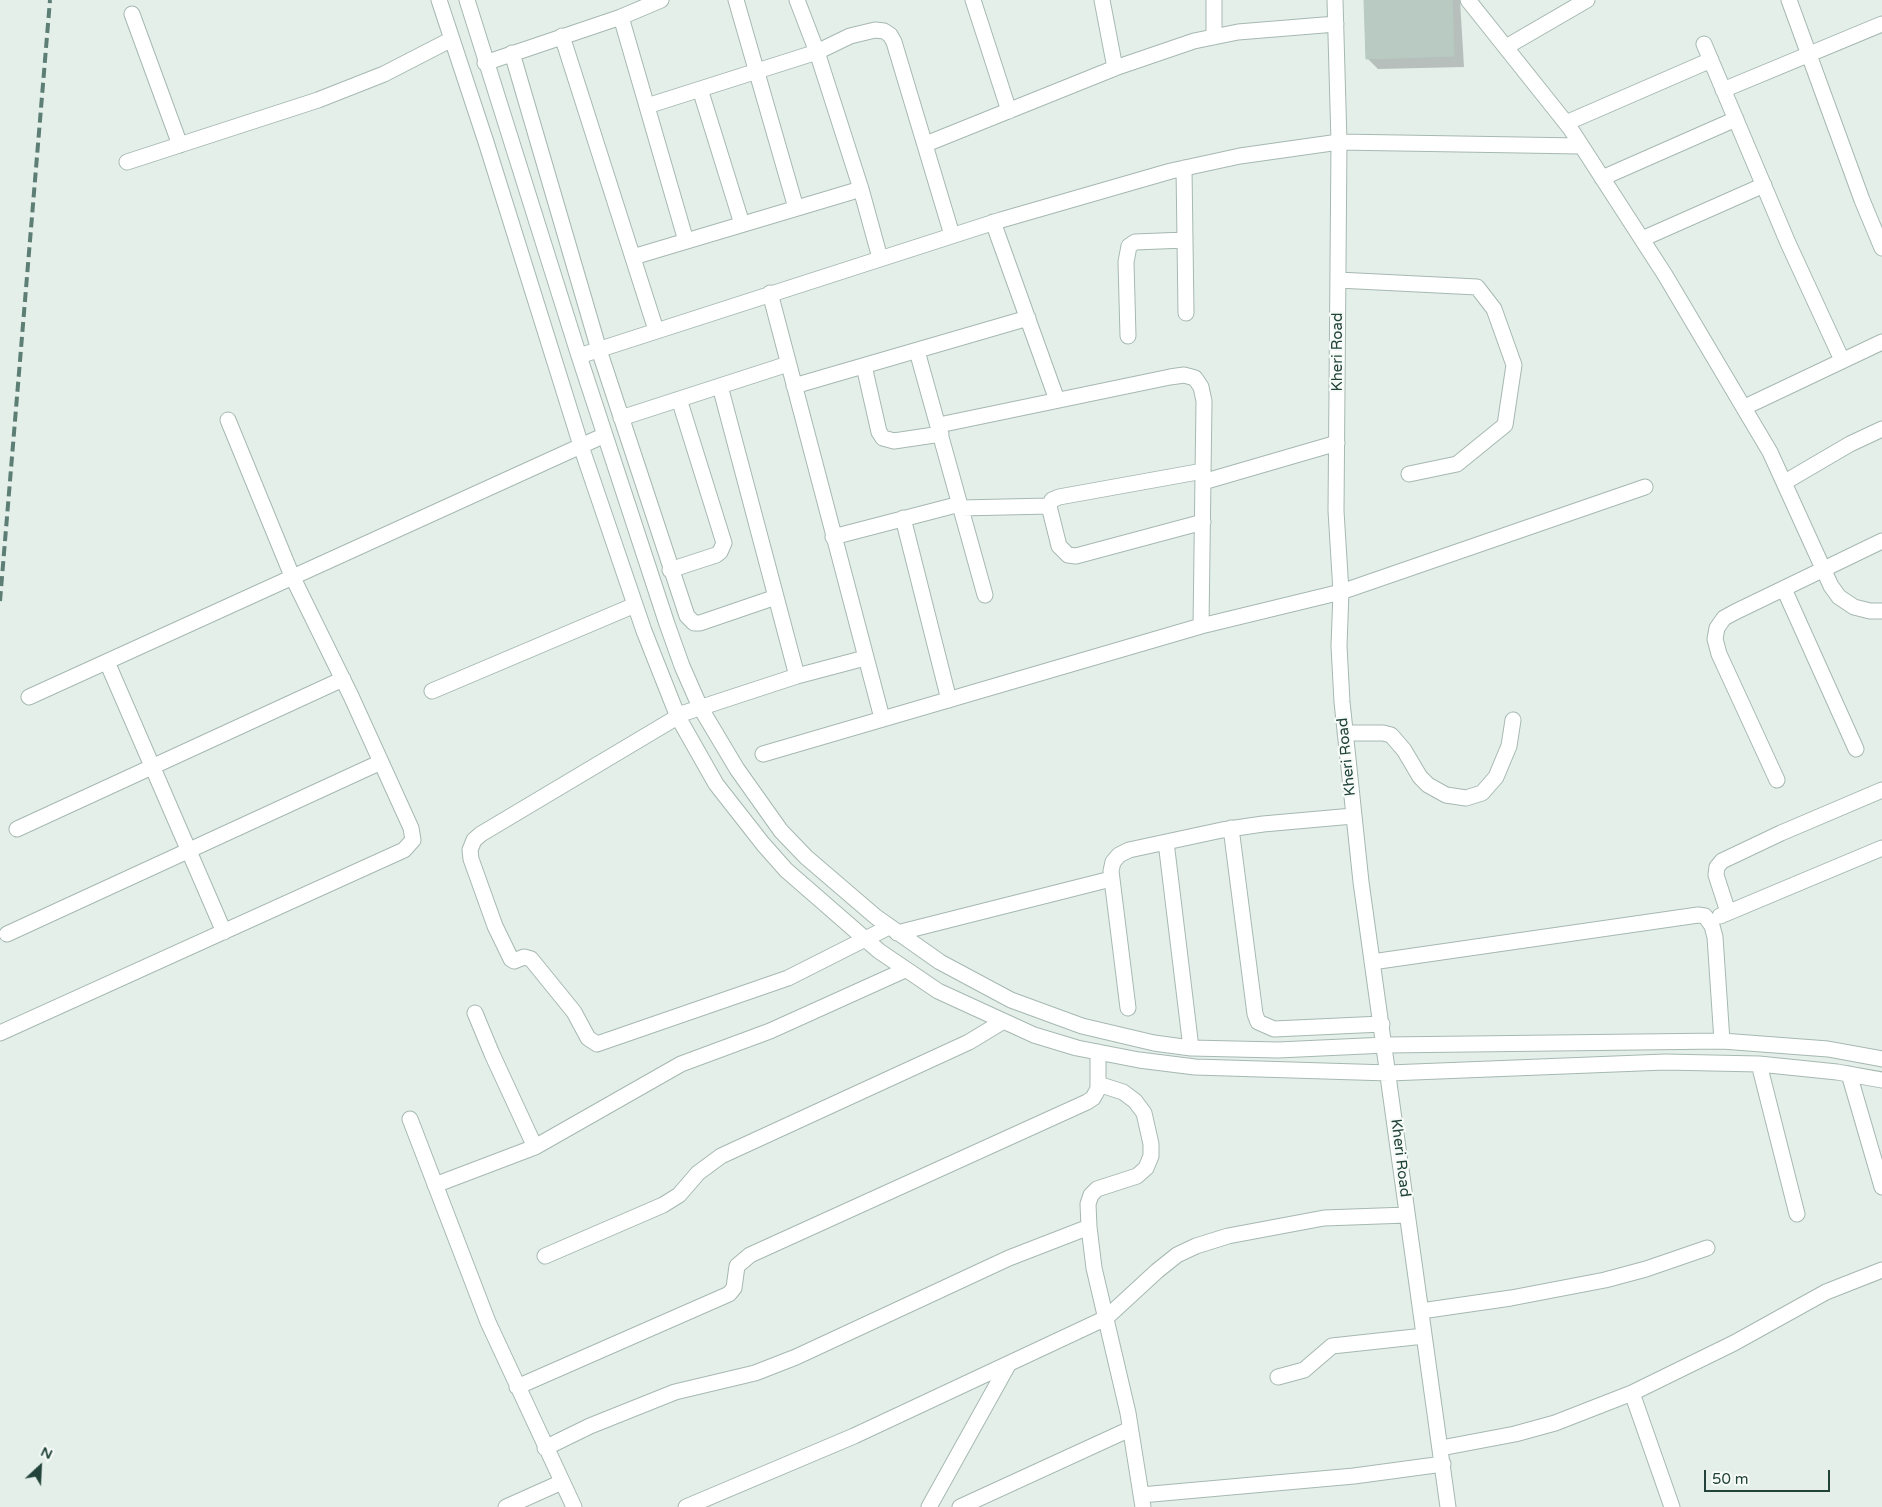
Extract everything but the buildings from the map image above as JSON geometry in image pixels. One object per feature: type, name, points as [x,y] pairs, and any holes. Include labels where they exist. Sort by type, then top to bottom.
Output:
[{"type":"street","points":[[439,0],[593,440],[667,624],[689,712],[737,770],[781,831],[881,933],[906,970],[938,992],[1034,1035],[1098,1052],[1195,1067],[1722,1041],[1828,1049],[1882,1059]]},
{"type":"street","points":[[467,0],[485,63],[579,356],[593,440],[635,605],[689,712],[716,784],[762,844],[786,870],[881,933],[975,982],[1048,1015],[1120,1036],[1191,1048],[1278,1050],[1387,1059],[1759,1064],[1848,1074],[1882,1080]]},
{"type":"street","points":[[485,63],[621,16],[661,0]]},
{"type":"street","points":[[736,0],[796,208]]},
{"type":"street","points":[[797,0],[817,52],[861,189],[880,258]]},
{"type":"street","points":[[973,0],[1009,112]]},
{"type":"street","points":[[1102,0],[1115,68]]},
{"type":"street","points":[[1214,0],[1214,37]]},
{"type":"street","name":"Kheri Road","points":[[1336,0],[1339,142],[1336,511],[1341,592],[1339,646],[1345,734],[1353,816],[1372,962],[1448,1507]]},
{"type":"street","points":[[1468,0],[1566,123],[1642,239],[1745,407],[1785,482],[1824,570],[1839,597],[1854,607],[1881,613]]},
{"type":"street","points":[[1506,47],[1586,0]]},
{"type":"street","points":[[1789,0],[1862,200],[1882,248]]},
{"type":"street","points":[[132,14],[180,145]]},
{"type":"street","points":[[621,16],[686,241]]},
{"type":"street","points":[[926,144],[1115,68],[1186,44],[1238,32],[1336,24]]},
{"type":"street","points":[[1723,90],[1882,24]]},
{"type":"street","points":[[647,106],[817,52],[864,32],[884,31],[890,35],[926,144],[952,235]]},
{"type":"street","points":[[562,36],[656,330]]},
{"type":"street","points":[[126,162],[349,88],[384,74],[452,39]]},
{"type":"street","points":[[1704,44],[1788,243],[1842,360]]},
{"type":"street","points":[[512,53],[599,350],[670,570],[687,616],[694,623],[700,623],[776,597]]},
{"type":"street","points":[[1566,123],[1711,60]]},
{"type":"street","points":[[700,89],[742,224]]},
{"type":"street","points":[[1602,178],[1736,119]]},
{"type":"street","points":[[579,356],[993,222],[1184,168],[1240,156],[1339,142],[1580,146]]},
{"type":"street","points":[[1184,168],[1186,313]]},
{"type":"street","points":[[1642,239],[1764,185]]},
{"type":"street","points":[[633,257],[861,189]]},
{"type":"street","points":[[993,222],[1057,400]]},
{"type":"street","points":[[1128,336],[1126,262],[1129,246],[1134,242],[1185,240]]},
{"type":"street","points":[[1338,280],[1477,287],[1494,309],[1514,365],[1505,425],[1457,464],[1408,474]]},
{"type":"street","points":[[770,293],[832,537],[882,718]]},
{"type":"street","points":[[794,386],[1028,318]]},
{"type":"street","points":[[1745,407],[1882,342]]},
{"type":"street","points":[[917,350],[985,595]]},
{"type":"street","points":[[621,418],[788,364]]},
{"type":"street","points":[[864,366],[879,432],[883,438],[894,441],[1057,400],[1170,377],[1184,375],[1195,378],[1201,387],[1204,401],[1204,522],[1201,626]]},
{"type":"street","points":[[720,386],[797,676]]},
{"type":"street","points":[[670,570],[716,555],[720,552],[724,543],[678,399]]},
{"type":"street","points":[[0,1033],[409,846],[413,840],[411,828],[343,679],[292,576],[228,420]]},
{"type":"street","points":[[1785,482],[1850,444],[1882,429]]},
{"type":"street","points":[[29,697],[593,440]]},
{"type":"street","points":[[1204,522],[1076,556],[1068,555],[1060,546],[1049,506],[1052,500],[1059,497],[1203,476],[1337,442]]},
{"type":"street","points":[[763,754],[1201,626],[1341,592],[1645,487]]},
{"type":"street","points":[[832,537],[903,518],[960,506],[1049,506]]},
{"type":"street","points":[[903,518],[949,700]]},
{"type":"street","points":[[1777,780],[1719,654],[1715,639],[1717,628],[1724,618],[1882,541]]},
{"type":"street","points":[[1784,589],[1856,749]]},
{"type":"street","points":[[432,691],[635,605]]},
{"type":"street","points":[[865,658],[797,676],[689,712],[481,834],[474,840],[470,850],[475,875],[495,926],[511,959],[514,961],[524,957],[531,959],[574,1012],[588,1038],[597,1044],[766,987],[881,933],[1111,879]]},
{"type":"street","points":[[107,662],[224,932]]},
{"type":"street","points":[[16,829],[343,679]]},
{"type":"street","points":[[1345,734],[1384,733],[1392,735],[1398,741],[1420,777],[1428,785],[1446,795],[1466,798],[1482,793],[1496,777],[1510,746],[1513,720]]},
{"type":"street","points":[[7,934],[381,762]]},
{"type":"street","points":[[1728,912],[1716,875],[1717,867],[1722,861],[1781,833],[1882,790]]},
{"type":"street","points":[[1128,1008],[1111,879],[1113,862],[1120,855],[1166,842],[1231,828],[1353,816]]},
{"type":"street","points":[[1231,828],[1255,1014],[1258,1022],[1274,1029],[1382,1024]]},
{"type":"street","points":[[1166,842],[1191,1048]]},
{"type":"street","points":[[1372,962],[1698,915],[1709,920],[1882,848]]},
{"type":"street","points":[[1709,920],[1714,937],[1722,1041]]},
{"type":"street","points":[[436,1185],[535,1146],[681,1064],[788,1023],[906,970]]},
{"type":"street","points":[[475,1013],[535,1146]]},
{"type":"street","points":[[545,1256],[663,1205],[678,1195],[698,1174],[722,1156],[969,1042],[1002,1022]]},
{"type":"street","points":[[517,1387],[729,1294],[734,1288],[737,1266],[741,1260],[750,1255],[1087,1102],[1097,1094],[1098,1052]]},
{"type":"street","points":[[1759,1064],[1797,1214]]},
{"type":"street","points":[[1848,1074],[1882,1187]]},
{"type":"street","points":[[1098,1084],[1123,1092],[1134,1101],[1144,1113],[1149,1129],[1151,1156],[1146,1168],[1137,1176],[1097,1189],[1090,1195],[1088,1227],[1094,1268],[1130,1429],[1142,1501],[1443,1464]]},
{"type":"street","points":[[410,1119],[488,1322],[574,1507]]},
{"type":"street","points":[[686,1507],[854,1436],[1106,1318],[1157,1271],[1177,1256],[1196,1246],[1228,1236],[1324,1218],[1407,1214]]},
{"type":"street","points":[[545,1448],[590,1426],[675,1392],[755,1373],[781,1363],[1009,1258],[1088,1227]]},
{"type":"street","points":[[1421,1311],[1560,1290],[1646,1269],[1707,1248]]},
{"type":"street","points":[[1441,1448],[1515,1434],[1555,1423],[1632,1393],[1734,1343],[1826,1292],[1882,1270]]},
{"type":"street","points":[[1278,1377],[1304,1370],[1332,1346],[1424,1336]]},
{"type":"street","points":[[929,1507],[1008,1364]]},
{"type":"street","points":[[1632,1393],[1672,1507]]},
{"type":"street","points":[[960,1507],[1130,1429]]},
{"type":"street","points":[[506,1507],[562,1482]]},
{"type":"railway","points":[[0,601],[50,0]]}]
